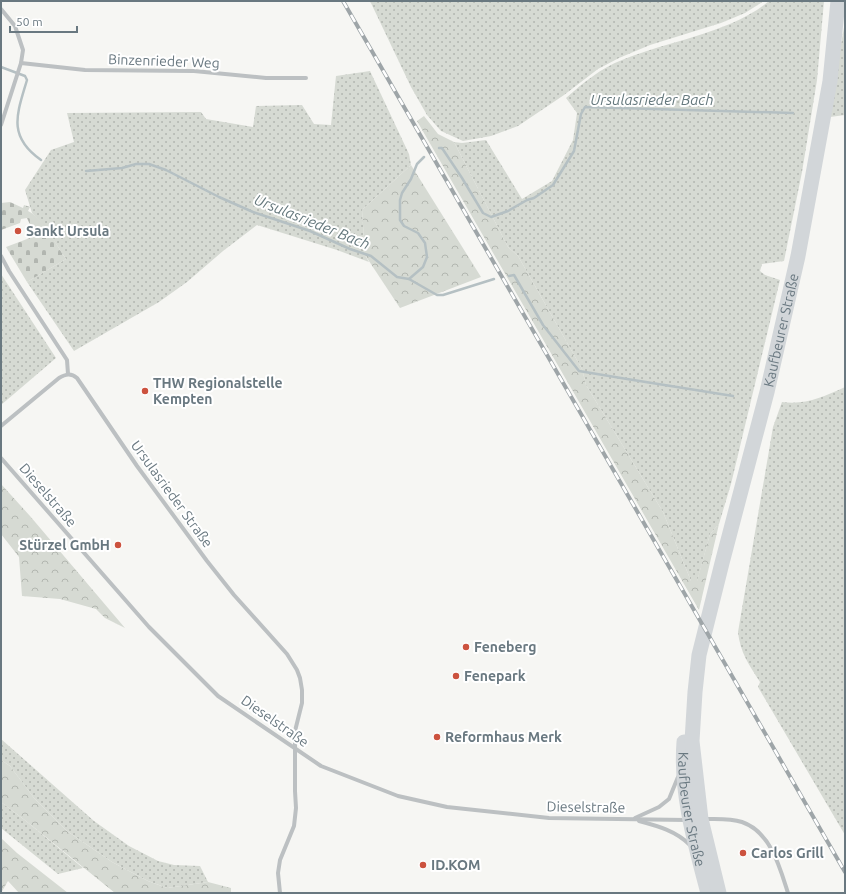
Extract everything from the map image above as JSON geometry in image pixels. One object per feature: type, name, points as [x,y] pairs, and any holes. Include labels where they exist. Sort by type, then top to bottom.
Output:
[{"type":"main road","name":"Kaufbeurer Straße","points":[[719,893],[695,819],[683,767],[688,687],[699,655],[767,392],[796,266],[830,81],[838,1]]},
{"type":"main road","name":"Kaufbeurer Straße","points":[[699,655],[692,741],[697,854],[708,893]]},
{"type":"street","points":[[1,9],[15,26],[23,50],[19,70],[1,124]]},
{"type":"street","name":"Binzenrieder Weg","points":[[21,63],[85,70],[194,71],[266,78],[306,78]]},
{"type":"street","points":[[1,256],[9,271],[67,360],[68,374],[59,378],[1,426]]},
{"type":"street","name":"Ursulasrieder Straße","points":[[68,374],[74,375],[77,378],[136,466],[207,561],[234,595],[287,654],[297,670],[302,690],[302,703],[295,731],[295,814],[294,826],[280,860],[278,873],[280,893]]},
{"type":"street","name":"Dieselstraße","points":[[1,458],[149,627],[218,696],[320,766],[398,796],[447,807],[550,818],[730,819],[753,827],[763,836],[769,844],[779,865],[788,893]]},
{"type":"street","name":"Dieselstraße","points":[[633,819],[659,807],[669,799],[683,767]]},
{"type":"street","name":"Dieselstraße","points":[[633,819],[662,827],[674,833],[688,843],[697,854]]},
{"type":"green space","points":[[370,1],[764,1],[745,13],[721,23],[650,45],[619,58],[598,69],[564,95],[518,126],[491,136],[463,141],[441,131],[427,115],[411,87]]},
{"type":"green space","points":[[769,1],[824,1],[817,80],[802,172],[784,261],[762,264],[760,271],[765,275],[780,280],[731,484],[719,524],[710,534],[697,582],[691,581],[663,512],[586,385],[582,369],[518,256],[508,247],[454,142],[462,143],[486,140],[522,199],[552,181],[573,140],[577,113],[566,98],[586,81],[614,63],[640,53],[718,29],[754,12]]},
{"type":"green space","points":[[845,22],[845,115],[830,117],[834,82]]},
{"type":"green space","points":[[370,71],[409,154],[411,165],[362,210],[365,255],[369,262],[337,250],[257,225],[223,251],[187,282],[159,302],[74,351],[27,282],[66,259],[45,227],[32,213],[25,190],[51,150],[74,142],[67,113],[201,112],[206,119],[253,127],[256,106],[302,105],[314,124],[331,125],[336,76]]},
{"type":"green space","points":[[424,116],[438,134],[454,142],[508,247],[518,256],[582,369],[586,385],[663,512],[691,581],[697,581],[710,534],[719,524],[699,610],[417,121]]},
{"type":"green space","points":[[411,165],[481,277],[400,308],[365,255],[362,210]]},
{"type":"green space","points":[[10,202],[23,208],[24,205],[30,207],[28,211],[44,226],[66,259],[27,282],[6,247],[35,236],[27,218],[21,219],[20,223],[1,230],[1,203]]},
{"type":"green space","points":[[1,274],[56,358],[1,405]]},
{"type":"green space","points":[[845,387],[845,835],[758,687],[760,682],[743,652],[738,632],[773,427],[782,402],[791,403],[807,401],[822,397]]},
{"type":"green space","points":[[1,484],[125,628],[105,618],[96,609],[60,599],[22,596],[19,557],[1,534]]},
{"type":"green space","points":[[1,739],[94,821],[129,846],[158,861],[174,865],[200,866],[208,882],[167,888],[148,881],[112,862],[67,831],[34,798],[10,766],[1,760]]},
{"type":"green space","points":[[1,760],[10,766],[34,798],[67,831],[112,862],[148,881],[167,888],[208,882],[231,888],[231,893],[115,893],[1,802]]},
{"type":"green space","points":[[1,802],[83,868],[58,874],[1,828]]},
{"type":"green space","points":[[1,838],[17,853],[68,893],[19,893],[8,881],[1,893]]},
{"type":"waterway","name":"Ursulasrieder Bach","points":[[1,67],[25,76],[27,80],[18,114],[19,133],[23,142],[30,151],[41,160]]},
{"type":"waterway","name":"Ursulasrieder Bach","points":[[439,148],[442,148],[483,213],[491,217],[508,211],[527,200],[534,198],[553,185],[574,151],[581,114],[585,107],[793,113]]},
{"type":"waterway","name":"Ursulasrieder Bach","points":[[86,171],[122,168],[136,164],[149,164],[166,170],[219,197],[253,212],[310,231],[350,249],[371,256],[397,277],[409,279],[423,267],[427,257],[425,243],[418,233],[404,226],[400,220],[400,200],[417,164],[424,157]]},
{"type":"waterway","points":[[509,276],[514,275],[543,325],[579,371],[733,396]]},
{"type":"waterway","points":[[409,279],[437,295],[443,295],[494,279]]},
{"type":"railway","points":[[343,1],[845,872]]},
{"type":"place","name":"Sankt Ursula","points":[[18,231]]},
{"type":"place","name":"THW Regionalstelle Kempten","points":[[145,391]]},
{"type":"place","name":"Stürzel GmbH","points":[[118,545]]},
{"type":"place","name":"Feneberg","points":[[466,647]]},
{"type":"place","name":"Fenepark","points":[[456,676]]},
{"type":"place","name":"Reformhaus Merk","points":[[437,737]]},
{"type":"place","name":"Carlos Grill","points":[[743,853]]},
{"type":"place","name":"ID.KOM","points":[[423,865]]}]
